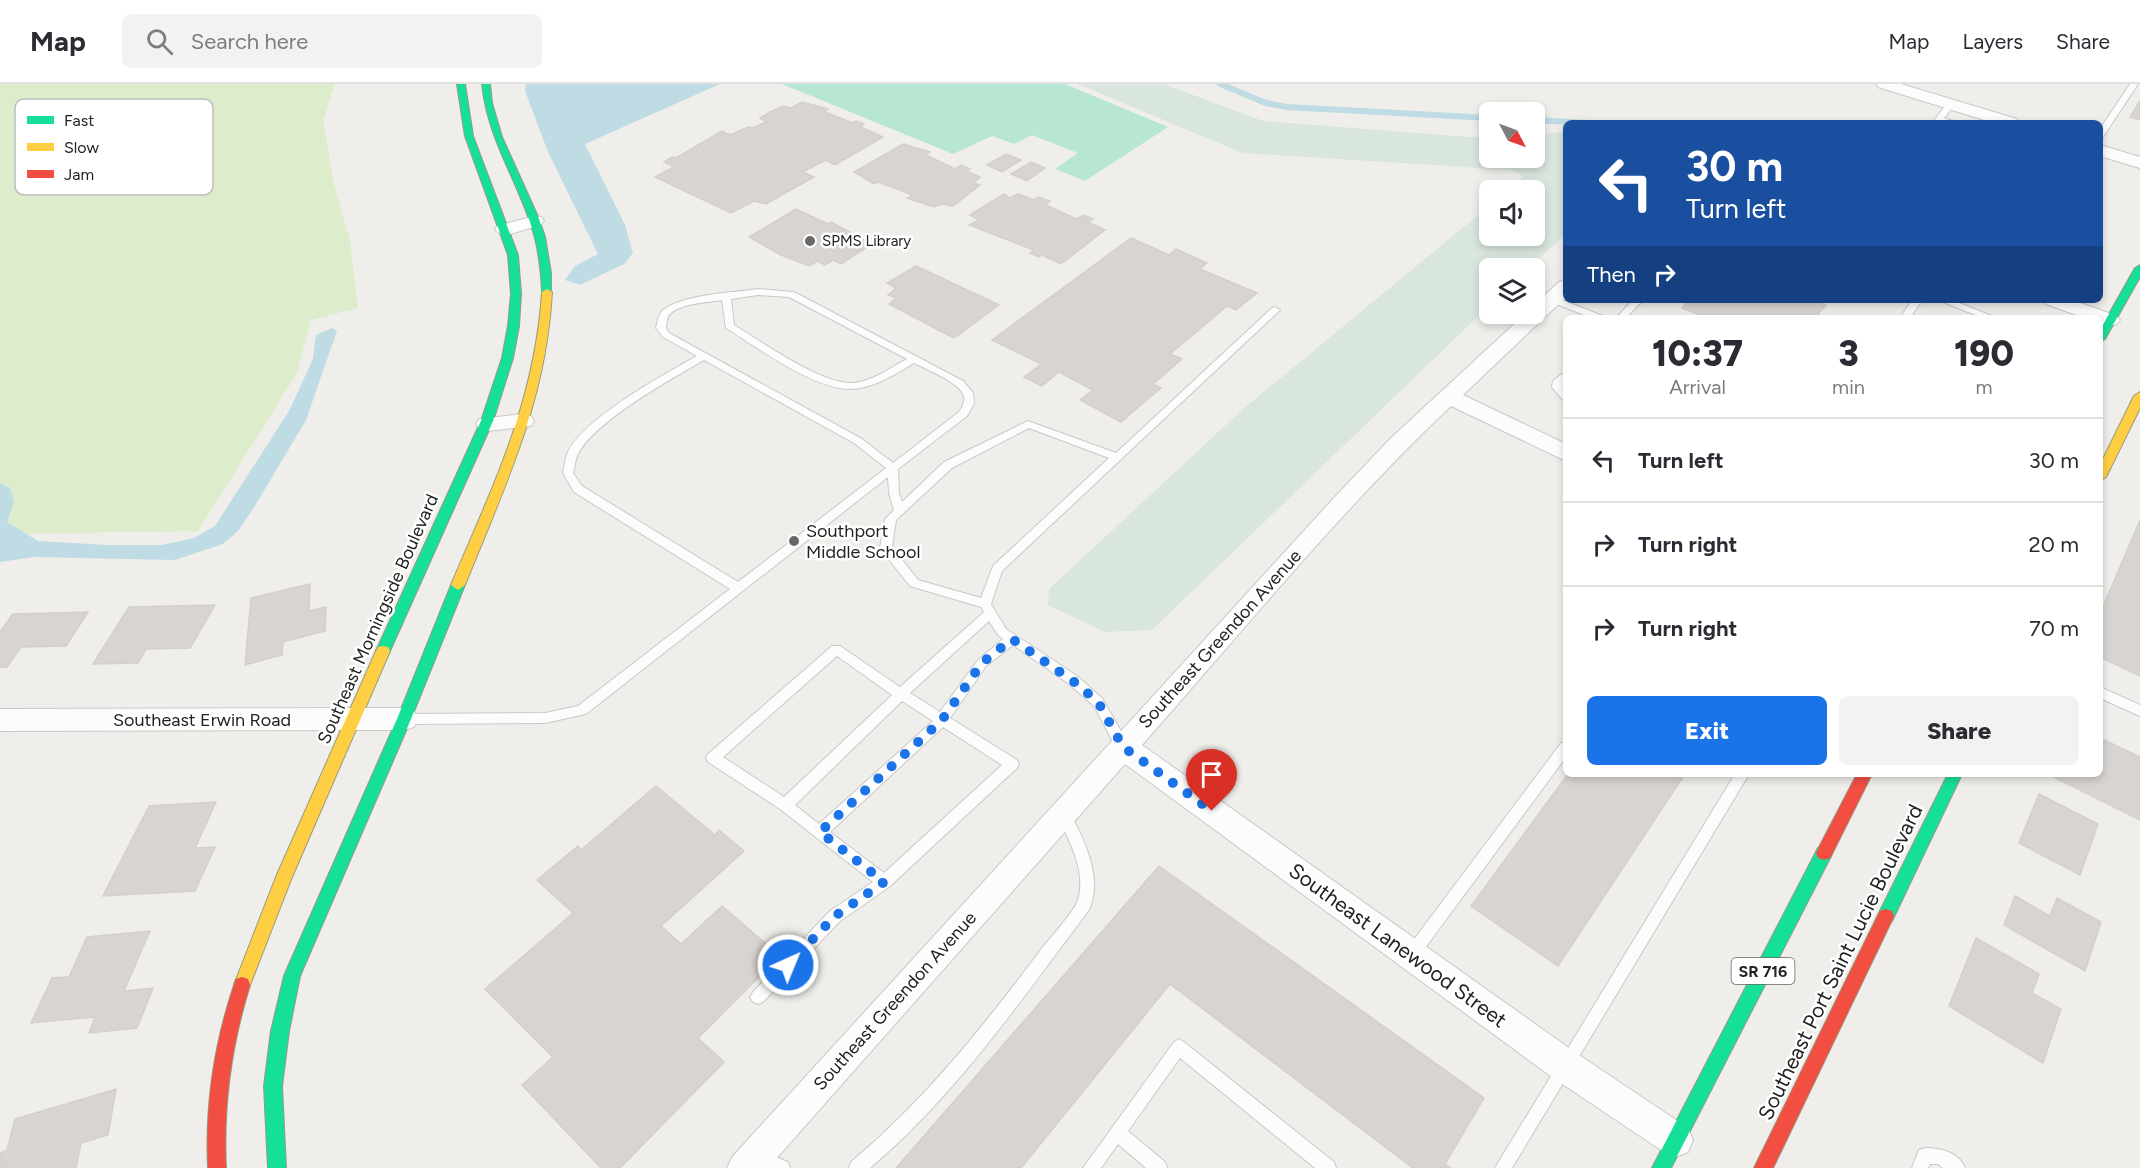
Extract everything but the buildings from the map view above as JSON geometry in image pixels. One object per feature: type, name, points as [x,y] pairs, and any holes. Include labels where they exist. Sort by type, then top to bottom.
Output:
[{"type":"street","points":[[1884,84],[2002,120]]},
{"type":"street","points":[[277,1168],[273,1086],[280,1031],[292,976],[404,719],[523,421],[538,371],[546,327],[548,294],[546,266],[535,222],[489,119],[486,86],[461,88]]},
{"type":"street","name":"Southeast Morningside Boulevard","points":[[217,1168],[214,1119],[229,1030],[254,949],[351,719],[487,424],[504,373],[517,307],[514,258],[496,206],[477,168],[464,121],[461,88]]},
{"type":"street","points":[[2103,151],[2140,163]]},
{"type":"street","points":[[504,230],[535,222]]},
{"type":"street","points":[[2103,333],[2140,268]]},
{"type":"street","name":"Southeast Greendon Avenue","points":[[750,1162],[1341,505],[1399,443],[1559,292]]},
{"type":"street","points":[[2062,303],[2096,315]]},
{"type":"street","points":[[2103,318],[2110,320]]},
{"type":"street","points":[[2103,471],[2140,396]]},
{"type":"street","points":[[1450,397],[1563,452]]},
{"type":"street","points":[[487,424],[523,421]]},
{"type":"street","name":"Southeast Erwin Road","points":[[0,720],[404,719]]},
{"type":"street","name":"Southeast Lanewood Street","points":[[1123,747],[1564,1065],[1676,1140]]},
{"type":"street","name":"SR 716","points":[[1662,1168],[1863,777]]},
{"type":"street","name":"Southeast Port Saint Lucie Boulevard","points":[[1763,1168],[1954,777]]},
{"type":"lane","points":[[2103,130],[2134,84]]},
{"type":"lane","points":[[1939,120],[1951,104]]},
{"type":"lane","points":[[404,719],[545,718],[582,710],[963,414],[969,404],[968,393],[959,383],[791,294],[758,292],[678,306],[668,310],[661,322],[661,328],[666,335],[702,357],[858,441],[893,468]]},
{"type":"lane","points":[[726,297],[729,326],[827,381],[851,386],[883,375],[915,359]]},
{"type":"lane","points":[[1576,303],[1595,315]]},
{"type":"lane","points":[[1624,315],[1635,303]]},
{"type":"lane","points":[[1952,303],[1984,315]]},
{"type":"lane","points":[[785,805],[988,609],[997,569],[1275,310]]},
{"type":"lane","points":[[702,357],[597,424],[574,450],[567,474],[570,483],[578,489],[738,588]]},
{"type":"lane","points":[[1563,377],[1557,383],[1557,387],[1563,394]]},
{"type":"lane","points":[[1117,457],[1028,424],[948,465],[891,519],[886,548],[914,583],[988,609],[1002,632],[1073,681],[1098,702],[1123,747]]},
{"type":"lane","points":[[893,468],[894,493],[900,511]]},
{"type":"lane","points":[[820,832],[942,720],[982,663],[1012,639]]},
{"type":"lane","points":[[758,997],[835,916],[884,882],[1012,764],[901,694],[836,649],[713,758],[785,805],[884,882]]},
{"type":"lane","points":[[2103,693],[2140,711]]},
{"type":"lane","points":[[1412,955],[1563,751]]},
{"type":"lane","points":[[1503,1168],[1740,777]]},
{"type":"lane","points":[[857,1168],[894,1139],[951,1080],[1084,905],[1088,892],[1087,877],[1077,839],[1063,813]]},
{"type":"lane","points":[[1091,1168],[1179,1047],[1328,1168]]},
{"type":"lane","points":[[1117,1132],[1159,1168]]},
{"type":"lane","points":[[1920,1168],[1924,1156],[1940,1156],[1957,1168]]},
{"type":"lane","points":[[750,1162],[782,1168]]},
{"type":"green space","points":[[0,84],[335,84],[323,121],[334,184],[350,241],[358,308],[311,320],[297,373],[198,531],[0,534]]},
{"type":"green space","points":[[782,84],[1065,84],[1168,127],[1085,181],[1055,169],[1078,153],[1032,135],[1014,144],[992,136],[953,154]]},
{"type":"shaded area","points":[[1078,84],[1164,84],[1263,121],[1479,136],[1479,168],[1242,153]]},
{"type":"shaded area","points":[[1563,132],[1563,237],[1540,258],[1479,258],[1479,316],[1152,630],[1105,632],[1048,605],[1049,589],[1243,409],[1479,214],[1479,246],[1545,246],[1545,180],[1519,180],[1523,176],[1511,170],[1479,168],[1545,168],[1545,133]]},
{"type":"water","points":[[526,84],[720,84],[585,144],[625,225],[633,253],[624,264],[580,285],[565,280],[575,266],[598,254],[548,152],[525,91]]},
{"type":"water","points":[[332,328],[337,331],[306,420],[253,509],[238,531],[223,544],[175,560],[34,557],[0,562],[0,483],[10,488],[14,502],[7,522],[38,541],[162,545],[194,538],[215,526],[289,411],[313,359],[316,335]]},
{"type":"waterway","points":[[1220,84],[1266,103],[1287,107],[1479,117]]},
{"type":"waterway","points":[[1545,121],[1563,122]]},
{"type":"traffic: fast","points":[[383,651],[487,421],[508,358],[514,326],[516,294],[513,255],[469,136],[461,84]]},
{"type":"traffic: fast","points":[[486,84],[488,103],[498,137],[537,228],[544,255],[547,292]]},
{"type":"traffic: fast","points":[[2103,334],[2140,268]]},
{"type":"traffic: fast","points":[[277,1168],[273,1086],[280,1031],[292,976],[404,719],[458,585]]},
{"type":"traffic: fast","points":[[1886,916],[1954,777]]},
{"type":"traffic: fast","points":[[1661,1168],[1824,853]]},
{"type":"traffic: slow","points":[[458,585],[529,405],[545,330],[547,292]]},
{"type":"traffic: slow","points":[[2103,471],[2140,396]]},
{"type":"traffic: slow","points":[[242,985],[284,877],[383,651]]},
{"type":"traffic: jam","points":[[1824,853],[1863,777]]},
{"type":"traffic: jam","points":[[1763,1168],[1886,916]]},
{"type":"traffic: jam","points":[[217,1168],[216,1121],[220,1075],[229,1030],[242,985]]},
{"type":"place","name":"SPMS Library","points":[[810,241]]},
{"type":"place","name":"Southport Middle School","points":[[794,541]]},
{"type":"route","points":[[788,965],[835,916],[884,882],[820,832],[942,720],[982,663],[1012,639],[1073,681],[1098,702],[1123,747],[1212,811]]}]
